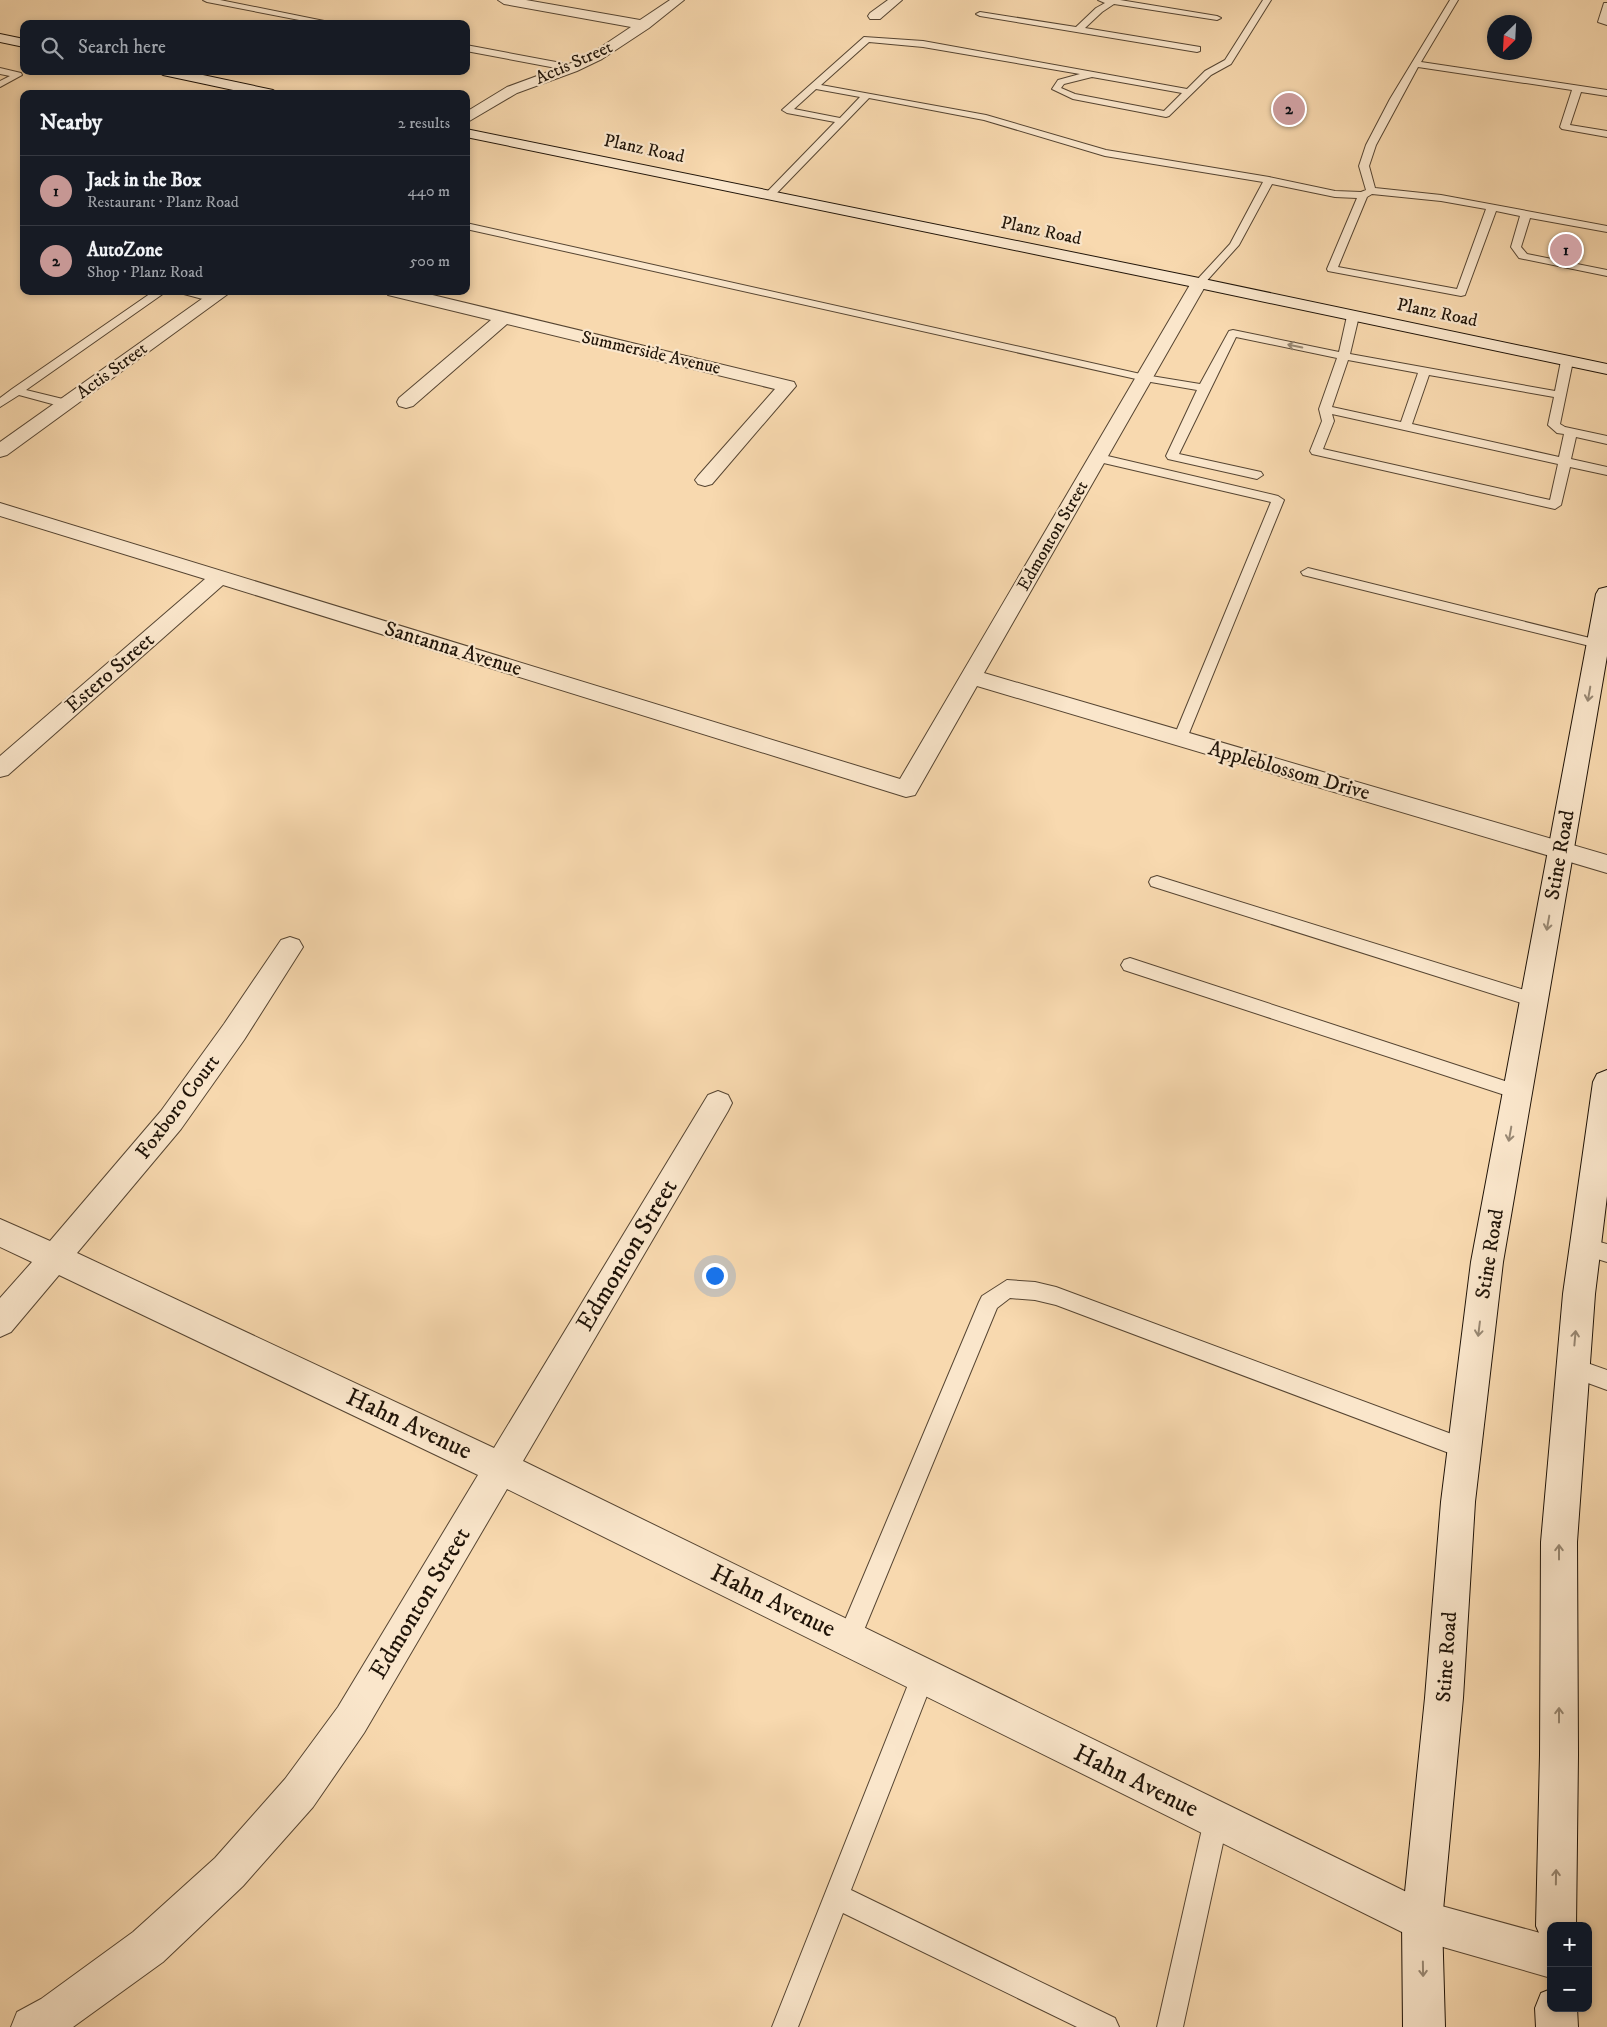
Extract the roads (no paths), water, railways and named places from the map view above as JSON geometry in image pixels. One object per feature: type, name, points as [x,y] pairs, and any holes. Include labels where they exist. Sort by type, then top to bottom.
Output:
[{"type":"street","points":[[504,0],[644,25]]},
{"type":"street","name":"Actis Street","points":[[470,115],[512,90],[572,68],[610,48],[678,0]]},
{"type":"street","points":[[874,16],[896,0]]},
{"type":"street","points":[[0,38],[20,42]]},
{"type":"street","points":[[182,75],[254,90]]},
{"type":"street","name":"Planz Road","points":[[470,134],[1199,283],[1607,369]]},
{"type":"street","name":"Edmonton Street","points":[[906,789],[1199,283]]},
{"type":"street","name":"Actis Street","points":[[0,451],[219,295]]},
{"type":"street","name":"Summerside Avenue","points":[[410,295],[787,386],[705,480]]},
{"type":"street","points":[[406,402],[503,318]]},
{"type":"street","name":"Santanna Avenue","points":[[0,509],[906,789]]},
{"type":"street","name":"Estero Street","points":[[0,769],[220,577]]},
{"type":"street","name":"Stine Road","points":[[1424,2027],[1422,1921],[1444,1698],[1458,1502],[1464,1449],[1488,1262],[1607,594]]},
{"type":"street","name":"Appleblossom Drive","points":[[971,677],[1607,864]]},
{"type":"street","name":"Foxboro Court","points":[[0,1322],[171,1120],[234,1032],[290,947]]},
{"type":"street","points":[[1556,1922],[1559,1755],[1559,1542],[1573,1368],[1596,1250],[1607,1082]]},
{"type":"street","name":"Edmonton Street","points":[[32,2027],[56,2014],[148,1947],[229,1872],[299,1793],[350,1720],[718,1103]]},
{"type":"street","name":"Hahn Avenue","points":[[0,1232],[501,1468],[1422,1921],[1547,1956]]},
{"type":"street","points":[[1556,2012],[1557,2027]]},
{"type":"lane","points":[[207,0],[314,20]]},
{"type":"lane","points":[[1102,0],[1217,18]]},
{"type":"lane","points":[[1092,74],[1061,82],[1056,89],[1073,96],[1166,114],[1208,73],[1228,62],[1267,0]]},
{"type":"lane","points":[[1454,0],[1371,145],[1364,166],[1367,193],[1332,269],[1461,293],[1492,208]]},
{"type":"lane","points":[[1078,30],[1099,10],[1114,1]]},
{"type":"lane","points":[[1607,5],[1602,22],[1607,22]]},
{"type":"lane","points":[[980,14],[1197,49]]},
{"type":"lane","points":[[842,121],[787,110],[867,38],[923,44],[1189,92]]},
{"type":"lane","points":[[470,49],[572,68]]},
{"type":"lane","points":[[1416,64],[1607,93]]},
{"type":"lane","points":[[0,71],[18,75],[0,84]]},
{"type":"lane","points":[[814,86],[986,118],[1105,153],[1269,180],[1335,194],[1367,193],[1442,198],[1607,229]]},
{"type":"lane","points":[[1577,89],[1566,127],[1607,134]]},
{"type":"lane","points":[[769,195],[866,95]]},
{"type":"lane","points":[[1199,283],[1234,245],[1269,180]]},
{"type":"lane","points":[[1526,214],[1516,247],[1523,256],[1607,273]]},
{"type":"lane","points":[[470,227],[1145,378],[1204,388]]},
{"type":"lane","points":[[1596,227],[1607,237]]},
{"type":"lane","points":[[0,403],[156,295]]},
{"type":"lane","points":[[1353,316],[1348,343],[1325,409],[1328,421],[1316,451],[1555,505],[1570,432]]},
{"type":"lane","points":[[1257,475],[1172,456],[1204,388],[1233,333],[1343,356],[1560,395]]},
{"type":"lane","points":[[1567,361],[1554,425],[1570,432],[1607,440]]},
{"type":"lane","points":[[1405,427],[1424,371]]},
{"type":"lane","points":[[16,391],[67,404]]},
{"type":"lane","points":[[1325,409],[1607,471]]},
{"type":"lane","points":[[1098,458],[1278,500],[1180,739]]},
{"type":"lane","points":[[1308,572],[1598,644]]},
{"type":"lane","points":[[1157,882],[1534,1000]]},
{"type":"lane","points":[[1130,965],[1517,1092]]},
{"type":"lane","points":[[849,1639],[990,1302],[1007,1289],[1035,1291],[1056,1296],[1464,1449]]},
{"type":"lane","points":[[1573,1368],[1607,1380]]},
{"type":"lane","points":[[784,2027],[923,1675]]},
{"type":"lane","points":[[1170,2027],[1216,1820]]},
{"type":"lane","points":[[836,1896],[1106,2027]]},
{"type":"place","name":"AutoZone","points":[[1289,109]]},
{"type":"place","name":"Jack in the Box","points":[[1566,250]]}]
